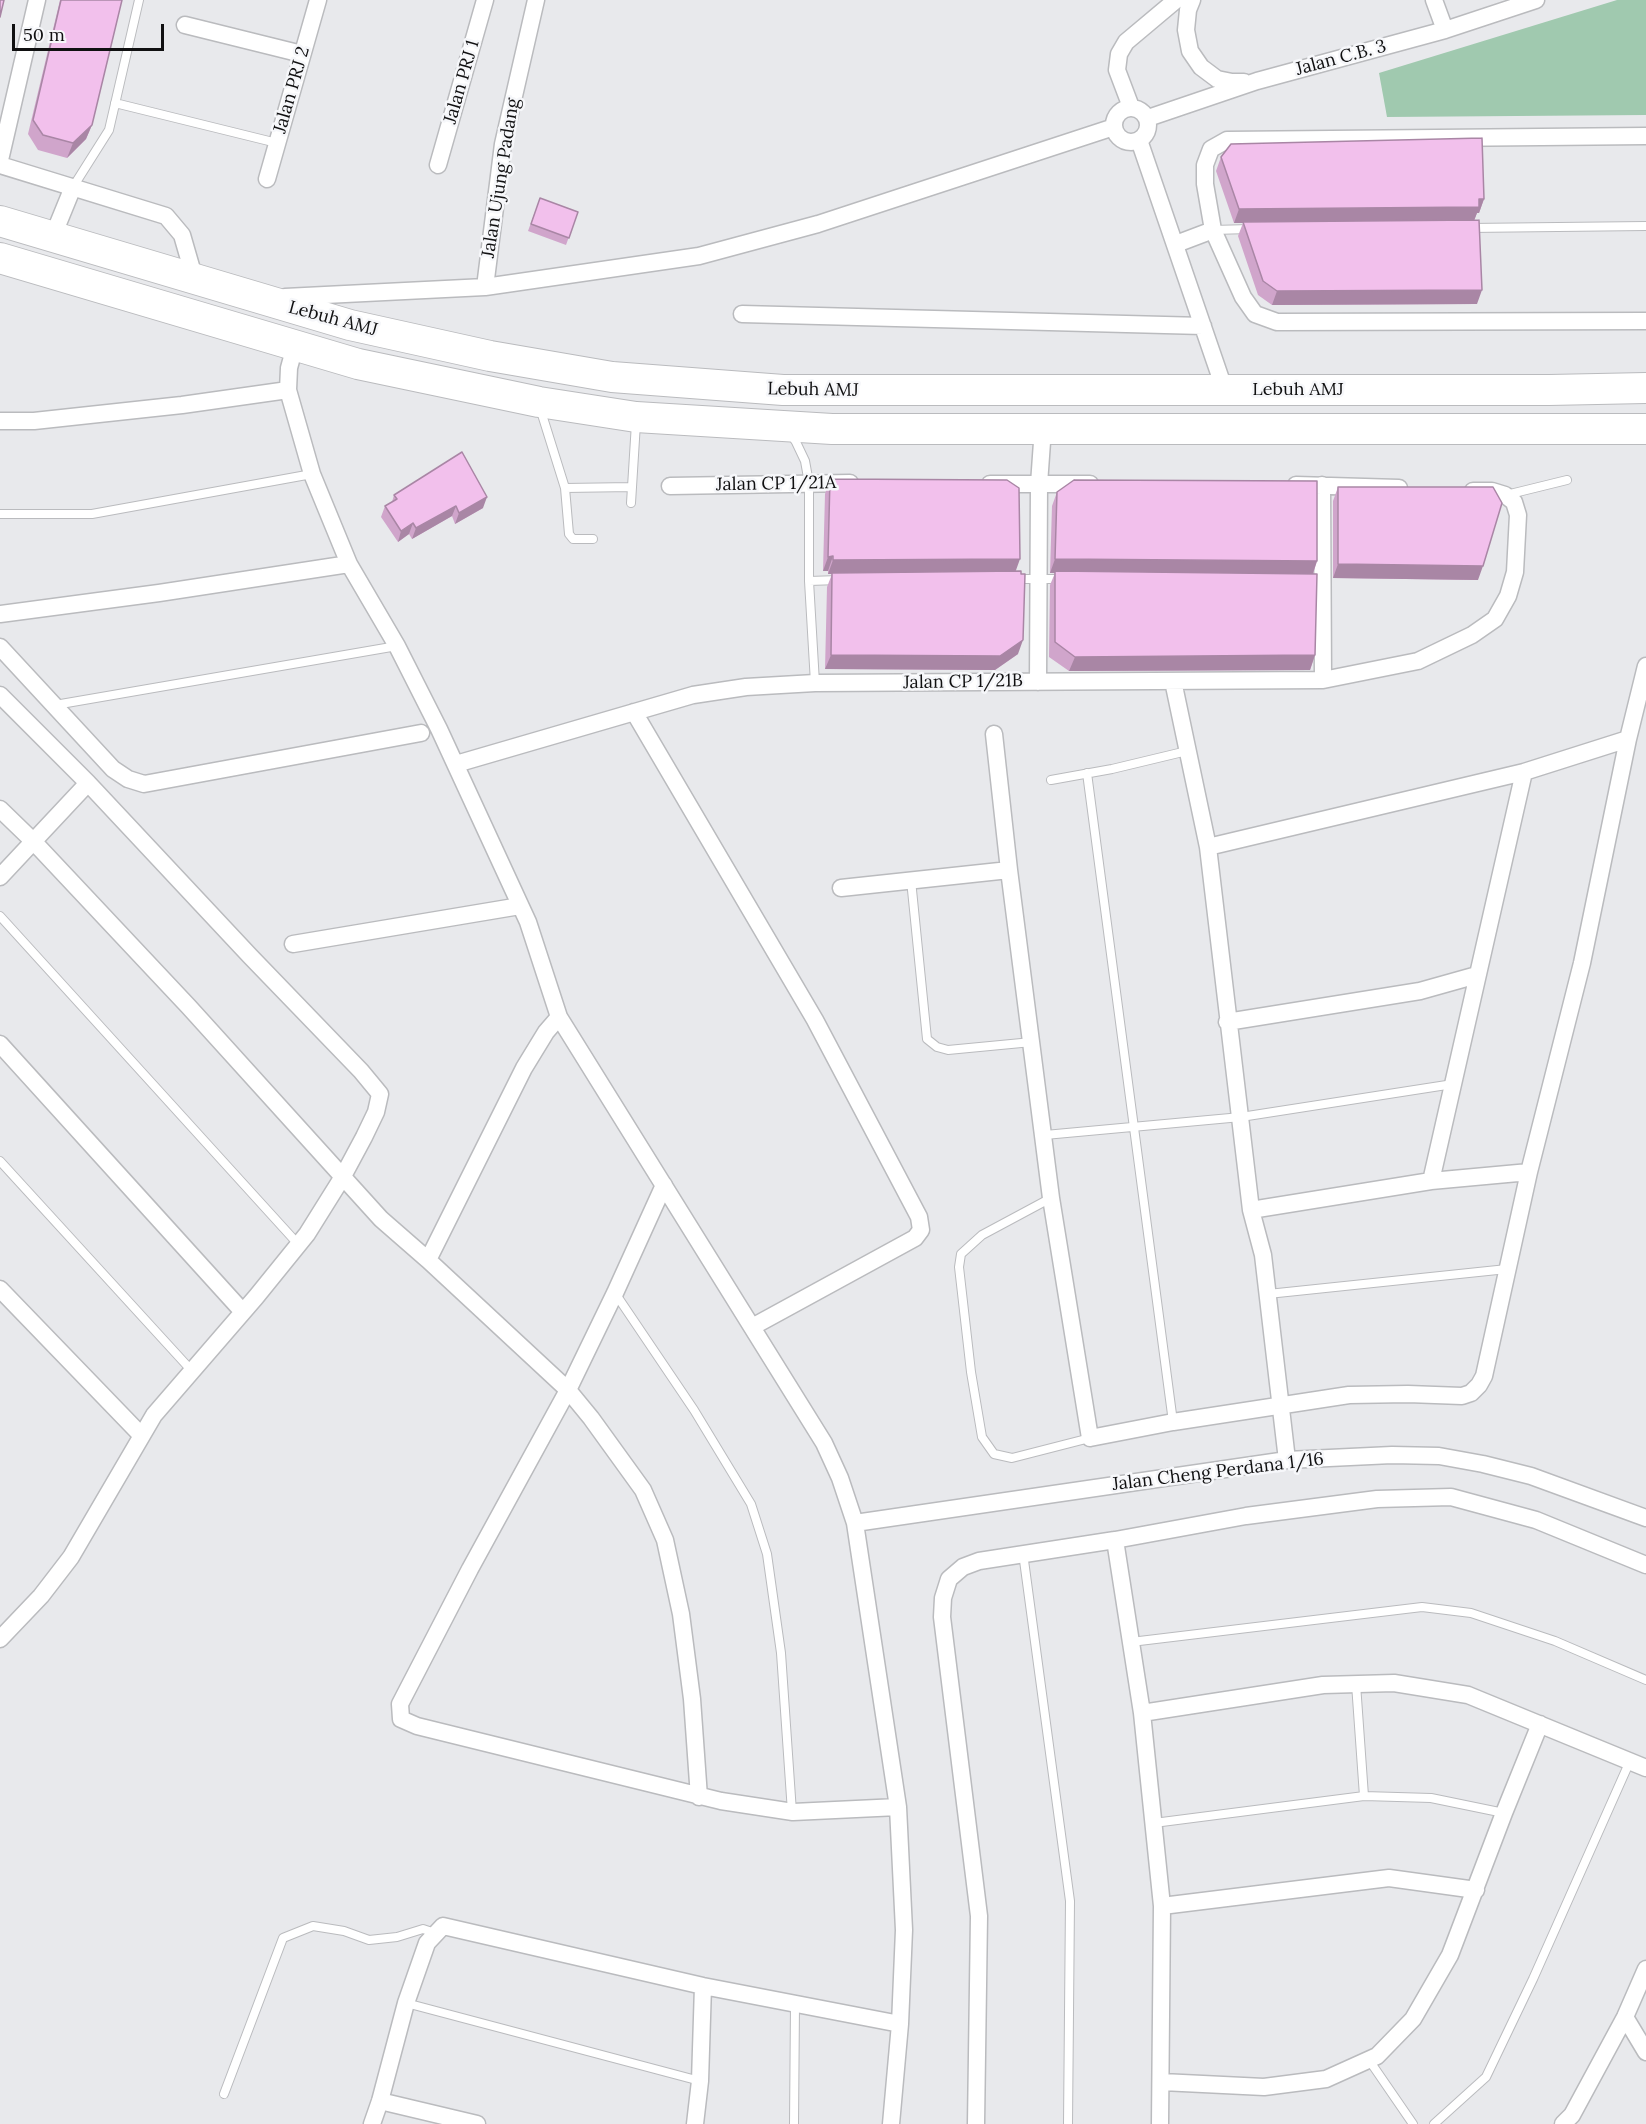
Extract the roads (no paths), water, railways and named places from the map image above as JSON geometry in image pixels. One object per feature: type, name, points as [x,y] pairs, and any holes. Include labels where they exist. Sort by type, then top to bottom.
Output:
[{"type":"highway","name":"Lebuh AMJ","points":[[0,220],[350,326],[490,356],[612,377],[793,390],[1225,391],[1646,388]]},
{"type":"highway","name":"Lebuh AMJ","points":[[0,258],[380,369],[538,402],[636,417],[832,429],[1646,429]]},
{"type":"street","points":[[37,0],[0,162],[166,216],[182,235],[195,280]]},
{"type":"street","name":"Jalan PRJ 2","points":[[267,179],[318,0]]},
{"type":"street","name":"Jalan PRJ 1","points":[[438,165],[485,0]]},
{"type":"street","name":"Jalan Ujung Padang","points":[[485,287],[503,144],[536,0]]},
{"type":"street","points":[[1131,107],[1117,70],[1119,54],[1126,42],[1176,0]]},
{"type":"street","points":[[1192,0],[1188,10],[1186,30],[1190,51],[1201,67],[1217,80],[1257,81]]},
{"type":"street","points":[[1434,0],[1445,30]]},
{"type":"street","name":"Jalan C.B. 3","points":[[1148,118],[1257,81],[1445,30],[1536,0]]},
{"type":"street","points":[[185,25],[302,54]]},
{"type":"street","points":[[1131,107],[1141,110],[1148,118],[1148,128],[1147,133],[1139,140],[1129,142],[1116,133],[1114,127],[1116,116],[1120,111],[1131,107]]},
{"type":"street","points":[[258,299],[485,287],[699,256],[818,224],[1114,127]]},
{"type":"street","points":[[1646,136],[1227,140],[1210,149],[1205,165],[1205,184],[1213,230],[1243,297],[1255,314],[1277,322],[1646,321]]},
{"type":"street","points":[[1139,140],[1225,391]]},
{"type":"street","points":[[0,206],[42,233],[73,187]]},
{"type":"street","points":[[1176,244],[1213,230]]},
{"type":"street","points":[[742,314],[1203,326]]},
{"type":"street","points":[[295,346],[289,368],[288,390],[312,474],[349,564],[396,646],[456,764],[528,922],[559,1017],[824,1443],[840,1478],[855,1523],[898,1807],[904,1930],[900,2024],[891,2124]]},
{"type":"street","points":[[0,421],[34,421],[288,390]]},
{"type":"street","points":[[1038,682],[1040,484],[1043,428]]},
{"type":"street","name":"Jalan CP 1/21A","points":[[670,486],[867,483]]},
{"type":"street","points":[[970,483],[1110,484]]},
{"type":"street","points":[[1275,485],[1413,488]]},
{"type":"street","points":[[1322,485],[1317,582],[1323,680]]},
{"type":"street","points":[[1458,490],[1492,491],[1505,495]]},
{"type":"street","name":"Jalan CP 1/21B","points":[[456,764],[693,695],[746,687],[814,683],[1323,680],[1418,662],[1472,634],[1495,619],[1508,596],[1515,572],[1518,515],[1514,502],[1505,495]]},
{"type":"street","points":[[0,614],[349,564]]},
{"type":"street","points":[[0,647],[113,770],[128,779],[144,784],[421,732]]},
{"type":"street","points":[[994,734],[1009,870],[1052,1197],[1090,1438],[1173,1422],[1349,1395],[1408,1394],[1452,1397],[1471,1393],[1484,1376],[1529,1172],[1582,963],[1628,738],[1646,666]]},
{"type":"street","points":[[1173,681],[1208,847],[1227,1023],[1241,1117],[1251,1210],[1263,1255],[1287,1460]]},
{"type":"street","points":[[0,695],[88,783],[250,956],[362,1071],[380,1094],[376,1112],[342,1178],[298,1244],[154,1415],[71,1557],[41,1596],[0,1639]]},
{"type":"street","points":[[634,712],[815,1020],[919,1217],[921,1230],[915,1238],[752,1327]]},
{"type":"street","points":[[1208,847],[1524,772],[1628,738]]},
{"type":"street","points":[[1431,1181],[1524,772]]},
{"type":"street","points":[[0,877],[88,783]]},
{"type":"street","points":[[0,809],[189,1007],[381,1219],[568,1390],[643,1490],[666,1540],[681,1614],[691,1688],[699,1797]]},
{"type":"street","points":[[841,888],[1009,870]]},
{"type":"street","points":[[293,944],[520,906]]},
{"type":"street","points":[[1227,1023],[1420,991],[1477,975]]},
{"type":"street","points":[[428,1260],[525,1068],[546,1032],[559,1017]]},
{"type":"street","points":[[0,1044],[243,1312]]},
{"type":"street","points":[[1251,1210],[1431,1181],[1529,1172]]},
{"type":"street","points":[[664,1185],[568,1390],[470,1569],[400,1704],[401,1719],[417,1726],[699,1797],[792,1812],[898,1807]]},
{"type":"street","points":[[0,1289],[141,1435]]},
{"type":"street","name":"Jalan Cheng Perdana 1/16","points":[[855,1523],[1287,1460],[1392,1455],[1439,1456],[1483,1464],[1531,1476],[1646,1518]]},
{"type":"street","points":[[976,2124],[980,1916],[942,1617],[943,1598],[950,1580],[963,1567],[979,1561],[1023,1553],[1115,1540],[1246,1516],[1377,1499],[1451,1497],[1536,1520],[1646,1565]]},
{"type":"street","points":[[1115,1540],[1142,1713],[1162,1906],[1160,2124]]},
{"type":"street","points":[[1142,1713],[1323,1685],[1394,1683],[1468,1695],[1646,1768]]},
{"type":"street","points":[[1162,2082],[1264,2087],[1326,2079],[1377,2056],[1413,2019],[1450,1955],[1540,1724]]},
{"type":"street","points":[[1162,1906],[1389,1878],[1476,1890]]},
{"type":"street","points":[[372,2124],[406,2003],[427,1943],[443,1926],[703,1986],[900,2024]]},
{"type":"street","points":[[1571,2121],[1625,2017],[1646,1969]]},
{"type":"street","points":[[696,2124],[700,2081],[703,1986]]},
{"type":"street","points":[[1625,2017],[1646,2052]]},
{"type":"street","points":[[380,2101],[477,2124]]},
{"type":"lane","points":[[73,187],[109,130],[139,0]]},
{"type":"lane","points":[[116,103],[277,143]]},
{"type":"lane","points":[[1459,228],[1646,226]]},
{"type":"lane","points":[[1213,230],[1259,229]]},
{"type":"lane","points":[[538,402],[565,488],[569,534],[573,539],[593,539]]},
{"type":"lane","points":[[631,503],[636,417]]},
{"type":"lane","points":[[784,426],[796,442],[805,461],[809,483],[809,581],[814,683]]},
{"type":"lane","points":[[0,514],[92,514],[312,474]]},
{"type":"lane","points":[[1505,495],[1567,480]]},
{"type":"lane","points":[[565,488],[632,487]]},
{"type":"lane","points":[[1005,579],[1075,580]]},
{"type":"lane","points":[[809,581],[843,580]]},
{"type":"lane","points":[[55,705],[396,646]]},
{"type":"lane","points":[[1051,780],[1187,751]]},
{"type":"lane","points":[[1088,773],[1173,1422]]},
{"type":"lane","points":[[911,880],[927,1039],[937,1047],[948,1050],[1032,1041]]},
{"type":"lane","points":[[0,916],[298,1244]]},
{"type":"lane","points":[[1045,1135],[1241,1117],[1453,1084]]},
{"type":"lane","points":[[0,1161],[192,1371]]},
{"type":"lane","points":[[1052,1197],[982,1235],[961,1254],[959,1267],[971,1372],[982,1437],[994,1454],[1012,1458],[1090,1438]]},
{"type":"lane","points":[[1268,1294],[1507,1269]]},
{"type":"lane","points":[[615,1293],[694,1410],[751,1504],[767,1554],[781,1653],[792,1812]]},
{"type":"lane","points":[[1023,1553],[1070,1901],[1068,2124]]},
{"type":"lane","points":[[1131,1642],[1422,1607],[1471,1613],[1555,1641],[1646,1680]]},
{"type":"lane","points":[[1356,1684],[1364,1796]]},
{"type":"lane","points":[[1434,2124],[1486,2077],[1533,1979],[1630,1761]]},
{"type":"lane","points":[[1154,1822],[1364,1796],[1431,1798],[1504,1813]]},
{"type":"lane","points":[[224,2094],[283,1938],[313,1926],[344,1931],[369,1940],[397,1937],[423,1929],[435,1933]]},
{"type":"lane","points":[[406,2003],[700,2081]]},
{"type":"lane","points":[[794,2124],[795,2004]]},
{"type":"lane","points":[[1369,2060],[1413,2124]]}]
